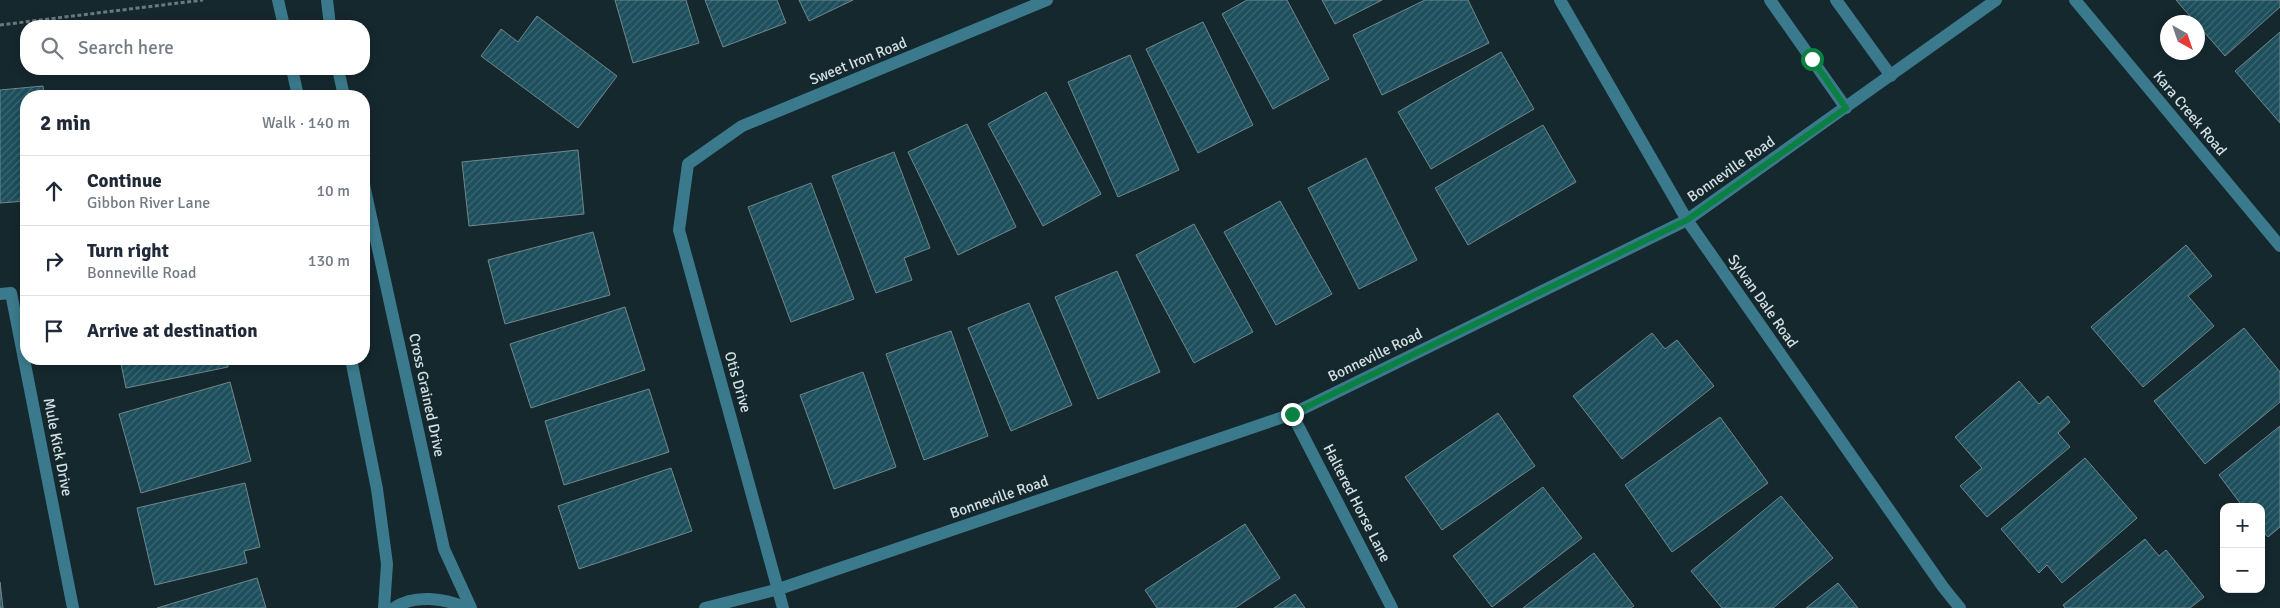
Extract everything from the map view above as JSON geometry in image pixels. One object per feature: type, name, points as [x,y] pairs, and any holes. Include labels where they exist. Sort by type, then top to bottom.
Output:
[{"type":"street","points":[[278,0],[283,20]]},
{"type":"street","points":[[327,0],[329,20]]},
{"type":"street","name":"Sweet Iron Road","points":[[688,164],[742,126],[1048,0]]},
{"type":"street","name":"Sylvan Dale Road","points":[[1560,0],[1687,220],[1943,587],[1960,608]]},
{"type":"street","points":[[1770,0],[1846,108]]},
{"type":"street","points":[[1836,0],[1891,76]]},
{"type":"street","name":"Bonneville Road","points":[[705,608],[780,589],[1292,414],[1687,220],[1996,0]]},
{"type":"street","name":"Kara Creek Road","points":[[2075,0],[2280,246]]},
{"type":"street","points":[[293,75],[297,90]]},
{"type":"street","points":[[339,75],[343,90]]},
{"type":"street","name":"Otis Drive","points":[[688,164],[678,230],[780,589],[783,608]]},
{"type":"street","name":"Cross Grained Drive","points":[[370,212],[444,549],[470,608]]},
{"type":"street","name":"Mule Kick Drive","points":[[5,293],[20,362]]},
{"type":"street","name":"Mule Kick Drive","points":[[21,365],[73,608]]},
{"type":"street","points":[[352,365],[379,508],[386,564],[384,608]]},
{"type":"street","name":"Haltered Horse Lane","points":[[1292,414],[1392,608]]},
{"type":"street","points":[[394,608],[399,604],[432,599],[449,601],[466,608]]},
{"type":"path","points":[[34,20],[203,0]]},
{"type":"path","points":[[0,24],[20,22]]},
{"type":"building","points":[[615,0],[686,0],[699,43],[633,63]]},
{"type":"building","points":[[705,0],[777,0],[786,23],[723,47]]},
{"type":"building","points":[[799,0],[853,0],[809,21]]},
{"type":"building","points":[[1247,0],[1287,0],[1329,79],[1273,109],[1222,14]]},
{"type":"building","points":[[1322,0],[1382,0],[1335,24]]},
{"type":"building","points":[[1425,0],[1468,0],[1489,43],[1382,95],[1353,35]]},
{"type":"building","points":[[2176,0],[2280,0],[2280,7],[2225,56],[2205,33],[2205,15],[2189,15]]},
{"type":"building","points":[[537,16],[617,76],[578,128],[481,56],[501,29],[518,42]]},
{"type":"building","points":[[1203,22],[1253,125],[1198,153],[1146,49]]},
{"type":"building","points":[[2280,32],[2280,123],[2235,71]]},
{"type":"building","points":[[1501,52],[1534,109],[1431,169],[1398,112]]},
{"type":"building","points":[[1130,55],[1179,170],[1118,197],[1068,82]]},
{"type":"building","points":[[43,86],[43,90],[20,90],[20,201],[0,203],[0,90]]},
{"type":"building","points":[[1046,92],[1101,194],[1043,226],[988,124]]},
{"type":"building","points":[[967,124],[1016,227],[958,255],[908,152]]},
{"type":"building","points":[[1543,125],[1576,182],[1468,245],[1435,188]]},
{"type":"building","points":[[578,150],[584,214],[469,226],[462,162]]},
{"type":"building","points":[[894,152],[930,248],[904,258],[912,280],[876,293],[832,176]]},
{"type":"building","points":[[1366,158],[1417,260],[1359,289],[1308,188]]},
{"type":"building","points":[[811,183],[854,299],[791,322],[748,207]]},
{"type":"building","points":[[1280,201],[1332,294],[1276,325],[1224,232]]},
{"type":"building","points":[[1194,224],[1253,332],[1194,363],[1136,255]]},
{"type":"building","points":[[593,232],[610,295],[505,324],[488,260]]},
{"type":"building","points":[[2186,245],[2212,276],[2188,296],[2214,326],[2143,387],[2091,327]]},
{"type":"building","points":[[1117,271],[1160,372],[1098,399],[1055,297]]},
{"type":"building","points":[[1029,303],[1072,405],[1011,431],[968,328]]},
{"type":"building","points":[[625,307],[645,370],[531,408],[510,344]]},
{"type":"building","points":[[2244,328],[2280,372],[2280,402],[2205,464],[2154,401]]},
{"type":"building","points":[[951,331],[988,436],[924,460],[886,354]]},
{"type":"building","points":[[1652,333],[1665,349],[1677,340],[1714,386],[1622,459],[1573,396]]},
{"type":"building","points":[[121,365],[228,365],[228,367],[126,388]]},
{"type":"building","points":[[863,372],[896,467],[834,489],[800,395]]},
{"type":"building","points":[[2019,381],[2039,404],[2048,396],[2070,422],[2058,433],[2070,447],[1987,517],[1960,486],[1982,468],[1955,437]]},
{"type":"building","points":[[230,382],[251,461],[141,493],[119,414]]},
{"type":"building","points":[[649,389],[669,452],[564,485],[545,421]]},
{"type":"building","points":[[1498,413],[1535,466],[1442,530],[1405,477]]},
{"type":"building","points":[[1720,417],[1768,483],[1672,552],[1625,485]]},
{"type":"building","points":[[2280,426],[2280,527],[2268,537],[2265,534],[2265,503],[2240,503],[2219,475]]},
{"type":"building","points":[[2085,458],[2137,518],[2062,583],[2047,565],[2039,573],[2001,529]]},
{"type":"building","points":[[671,468],[692,531],[579,569],[558,506]]},
{"type":"building","points":[[245,483],[260,547],[244,551],[247,563],[155,585],[137,508]]},
{"type":"building","points":[[1543,487],[1582,538],[1492,607],[1453,556]]},
{"type":"building","points":[[1781,496],[1833,558],[1773,608],[1722,608],[1691,571]]},
{"type":"building","points":[[1245,524],[1280,578],[1235,608],[1157,608],[1145,590]]},
{"type":"building","points":[[2145,539],[2159,556],[2166,550],[2204,597],[2190,608],[2065,608],[2063,605]]},
{"type":"building","points":[[1594,553],[1634,606],[1630,608],[1523,608]]},
{"type":"building","points":[[257,578],[266,608],[157,608]]},
{"type":"building","points":[[0,582],[3,608],[0,608]]},
{"type":"building","points":[[1838,583],[1858,608],[1806,608]]},
{"type":"building","points":[[1295,594],[1305,608],[1274,608]]},
{"type":"route","points":[[1292,414],[1687,220],[1846,108],[1812,59]]}]
